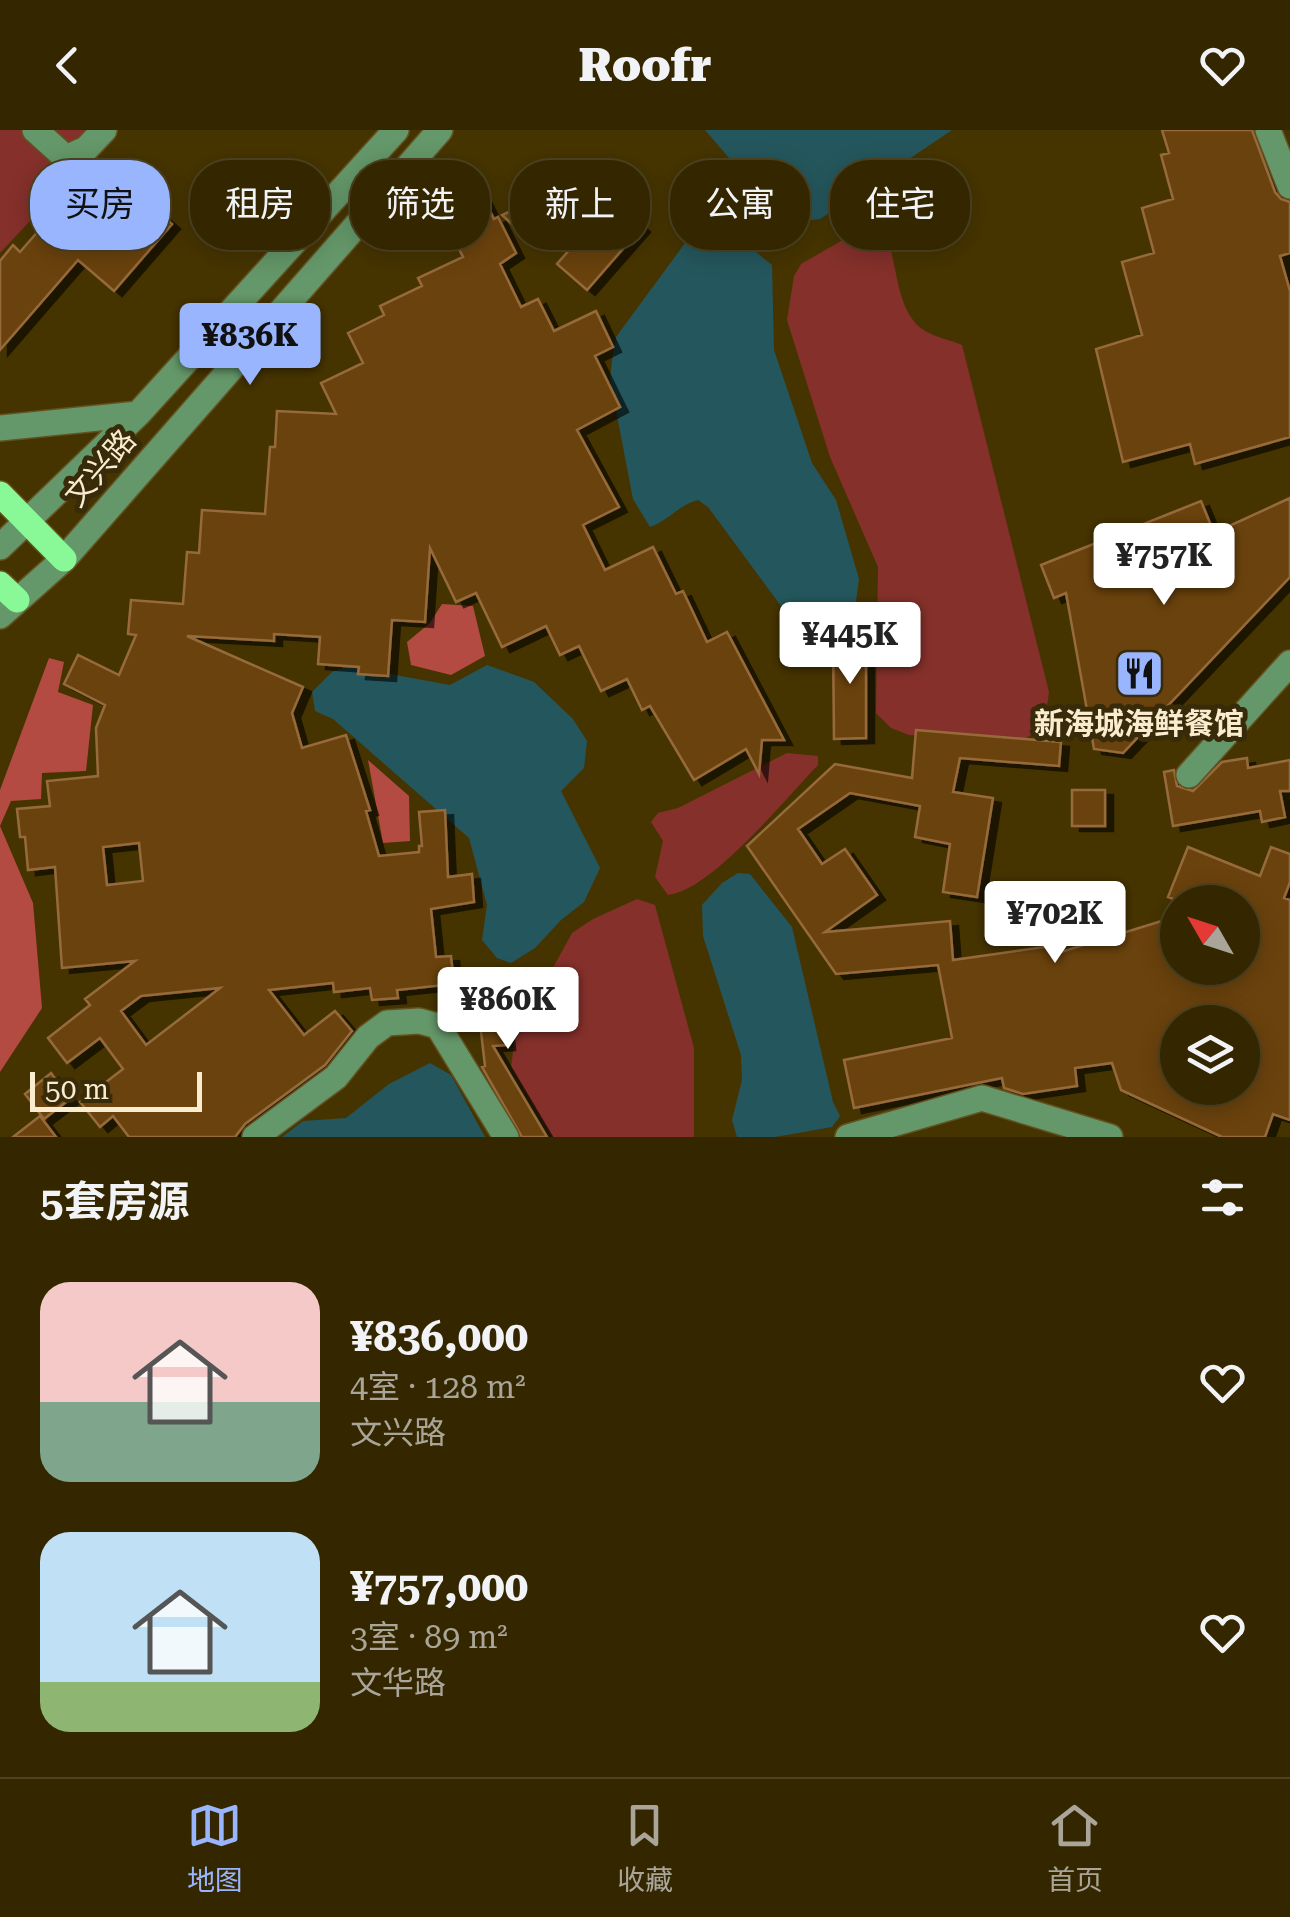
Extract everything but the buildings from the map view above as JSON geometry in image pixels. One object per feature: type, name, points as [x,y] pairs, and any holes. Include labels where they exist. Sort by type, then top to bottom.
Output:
[{"type":"main road","points":[[0,494],[64,559]]},
{"type":"street","points":[[35,130],[66,158],[86,148],[104,130]]},
{"type":"street","name":"文兴路","points":[[0,547],[138,414],[396,130]]},
{"type":"street","name":"文兴路","points":[[5,600],[64,559],[440,130]]},
{"type":"street","points":[[1268,130],[1290,186]]},
{"type":"street","points":[[0,428],[138,414]]},
{"type":"street","points":[[1190,775],[1290,662]]},
{"type":"street","points":[[255,1137],[336,1077],[368,1038],[387,1024],[419,1021],[438,1026],[506,1137]]},
{"type":"street","points":[[848,1137],[982,1098],[1110,1137]]},
{"type":"shaded area","points":[[0,130],[115,130],[87,160],[30,160],[30,221],[0,253]]},
{"type":"shaded area","points":[[830,247],[891,250],[902,299],[915,322],[929,333],[962,345],[1049,692],[1038,728],[1026,738],[1018,741],[909,735],[891,728],[876,713],[878,567],[830,457],[787,320],[794,276],[801,264]]},
{"type":"shaded area","points":[[442,604],[473,606],[485,656],[451,675],[411,665],[407,642],[430,623]]},
{"type":"shaded area","points":[[49,658],[64,662],[58,692],[93,705],[86,771],[42,773],[41,799],[11,801],[0,826],[0,790]]},
{"type":"shaded area","points":[[787,753],[818,756],[818,765],[726,861],[685,890],[668,895],[655,877],[663,841],[651,822],[658,813],[678,808]]},
{"type":"shaded area","points":[[368,760],[409,796],[410,841],[383,843]]},
{"type":"shaded area","points":[[0,826],[33,903],[42,1008],[0,1072]]},
{"type":"shaded area","points":[[637,899],[655,905],[694,1048],[694,1137],[552,1137],[511,1067],[515,1037],[572,933]]},
{"type":"water","points":[[705,130],[952,130],[908,160],[830,160],[830,212],[820,219],[810,220],[810,160],[731,160]]},
{"type":"water","points":[[680,250],[753,250],[772,265],[774,350],[812,463],[836,500],[859,579],[856,601],[830,633],[798,629],[708,507],[698,500],[650,527],[633,499],[610,379],[616,337]]},
{"type":"water","points":[[487,665],[534,682],[573,719],[587,741],[584,768],[561,791],[600,868],[584,902],[535,948],[511,963],[497,958],[482,940],[487,905],[469,838],[333,719],[315,711],[312,692],[332,672],[346,666],[450,685]]},
{"type":"water","points":[[738,873],[750,874],[792,927],[833,1102],[840,1116],[832,1127],[775,1137],[737,1137],[732,1120],[742,1080],[741,1055],[703,936],[702,905],[722,883]]},
{"type":"water","points":[[430,1063],[451,1075],[485,1137],[282,1137],[303,1121],[346,1118],[389,1084]]},
{"type":"place","name":"新海城海鲜餐馆","points":[[1139,674]]}]
